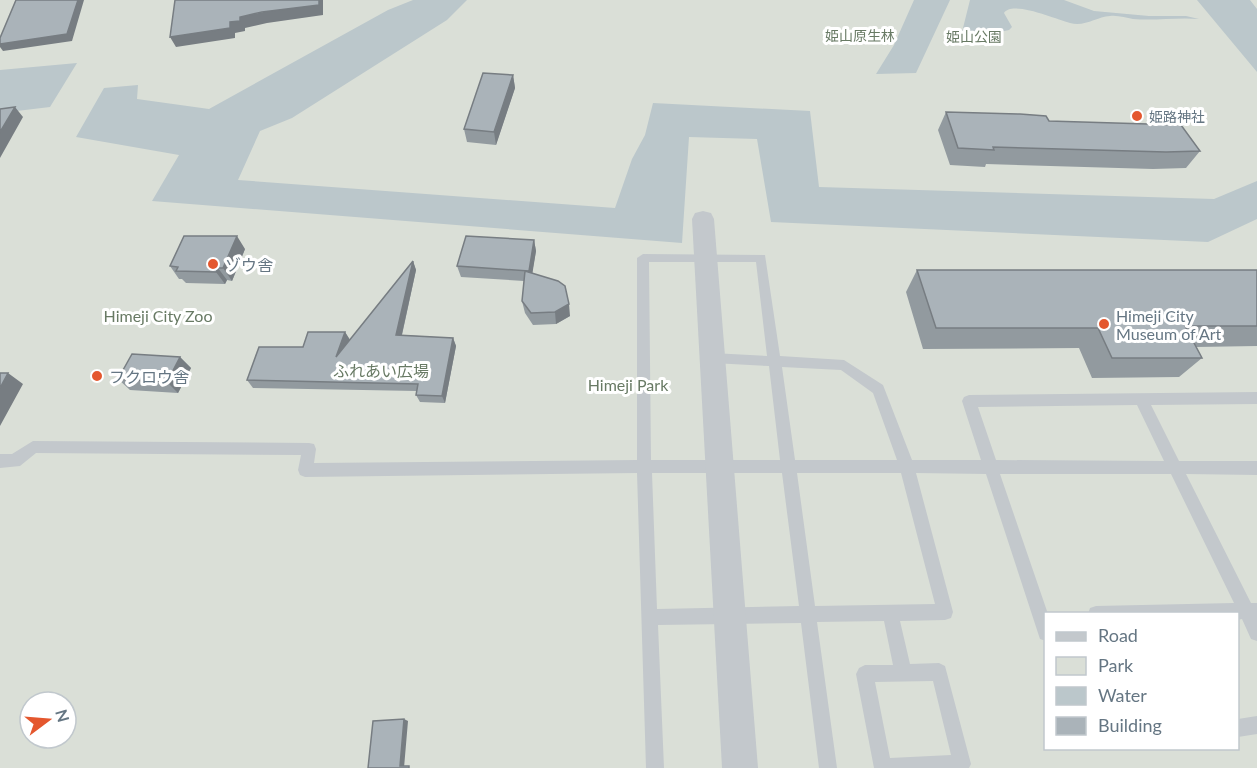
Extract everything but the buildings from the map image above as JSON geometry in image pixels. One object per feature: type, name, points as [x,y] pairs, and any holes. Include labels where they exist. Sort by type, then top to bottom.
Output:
[{"type":"street","points":[[703,219],[740,768]]},
{"type":"lane","points":[[655,768],[644,467],[643,258],[761,258],[828,768]]},
{"type":"lane","points":[[649,617],[945,612],[907,467],[878,389],[844,365],[712,358]]},
{"type":"lane","points":[[1042,614],[969,401],[1257,398]]},
{"type":"lane","points":[[1140,399],[1251,611],[1257,633]]},
{"type":"lane","points":[[0,461],[15,461],[33,447],[309,449],[305,470],[719,466],[1257,468]]},
{"type":"lane","points":[[1199,612],[1251,611]]},
{"type":"lane","points":[[890,612],[903,673]]},
{"type":"lane","points":[[939,672],[962,764],[883,767],[865,675],[903,673],[939,672]]},
{"type":"lane","points":[[1239,728],[1257,725]]},
{"type":"green space","name":"Himeji Park","points":[[0,0],[1257,0],[1257,768],[0,768]]},
{"type":"water","points":[[413,0],[467,0],[447,20],[292,118],[260,131],[238,180],[615,208],[632,159],[645,135],[653,103],[810,111],[819,187],[1214,199],[1257,181],[1257,219],[1208,242],[771,222],[757,139],[689,137],[682,243],[152,201],[179,155],[76,137],[104,88],[138,85],[137,99],[209,109],[388,10]]},
{"type":"water","points":[[914,0],[950,0],[916,73],[876,74],[894,45]]},
{"type":"water","points":[[970,0],[1064,0],[1094,11],[1149,16],[1186,16],[1199,19],[1133,19],[1113,16],[1075,24],[1024,9],[1016,9],[1004,13],[1012,27],[1009,30],[973,38],[963,37],[962,32]]},
{"type":"water","points":[[1197,0],[1250,0],[1257,9],[1257,72]]},
{"type":"water","points":[[77,63],[50,107],[0,113],[0,70]]},
{"type":"place","name":"姫路神社","points":[[1137,116]]},
{"type":"place","name":"ゾウ舎","points":[[213,264]]},
{"type":"place","name":"Himeji City Museum of Art","points":[[1104,324]]},
{"type":"place","name":"フクロウ舎","points":[[97,376]]},
{"type":"park label","name":"姫山原生林","points":[[860,35]]},
{"type":"park label","name":"姫山公園","points":[[974,36]]},
{"type":"park label","name":"Himeji City Zoo","points":[[158,315]]},
{"type":"park label","name":"ふれあい広場","points":[[381,370]]}]
